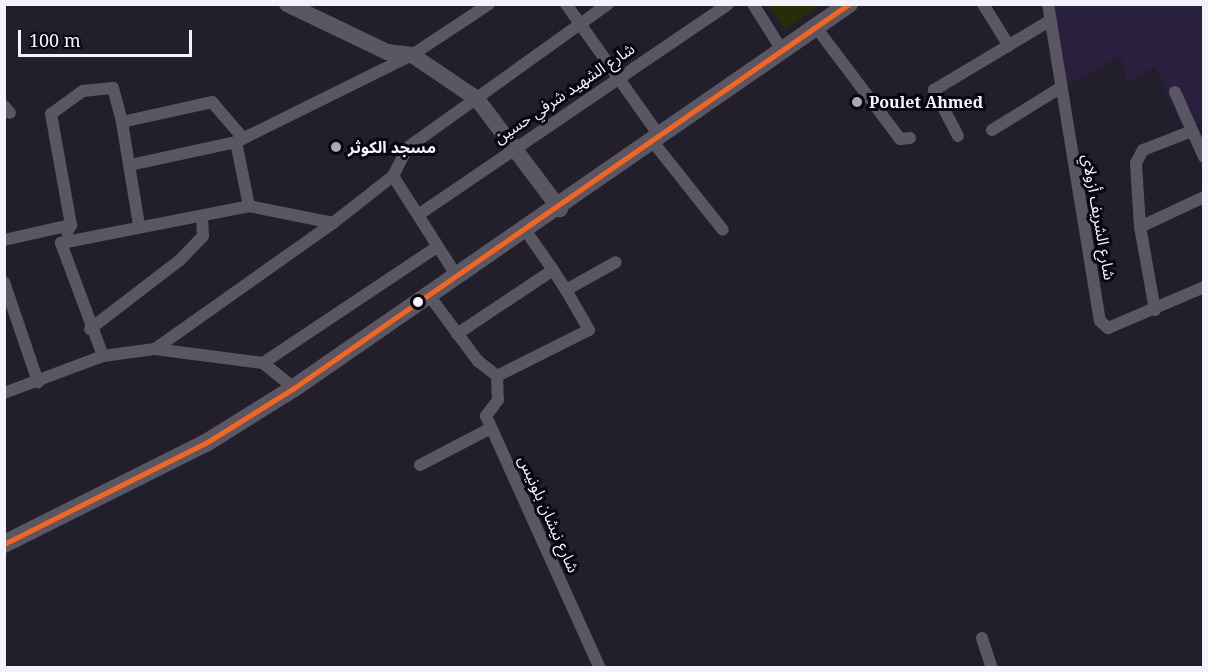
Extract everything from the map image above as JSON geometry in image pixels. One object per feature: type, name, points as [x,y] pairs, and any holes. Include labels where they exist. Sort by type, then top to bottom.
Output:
[{"type":"main road","points":[[4,544],[206,443],[294,388],[431,298],[560,209],[849,4]]},
{"type":"street","points":[[287,4],[387,52],[412,55],[477,99],[514,145],[560,209]]},
{"type":"street","points":[[130,165],[240,140],[412,55],[489,4]]},
{"type":"street","points":[[566,4],[656,140],[723,230]]},
{"type":"street","points":[[155,349],[333,223],[393,176],[406,148],[608,4]]},
{"type":"street","name":"شارع الشهيد شرفي حسين","points":[[421,213],[514,145],[728,4]]},
{"type":"street","points":[[753,4],[782,50]]},
{"type":"street","points":[[983,4],[1009,46]]},
{"type":"street","name":"شارع الشريف أزولاي","points":[[1048,4],[1100,321],[1108,328],[1203,288]]},
{"type":"street","points":[[958,136],[934,90],[1051,20]]},
{"type":"street","points":[[815,26],[900,139],[910,138]]},
{"type":"street","points":[[103,357],[90,329],[61,243],[71,225],[51,114],[82,91],[113,88],[122,122],[140,225]]},
{"type":"street","points":[[992,130],[1060,88]]},
{"type":"street","points":[[1174,92],[1203,156]]},
{"type":"street","points":[[122,122],[212,102],[240,140],[249,206]]},
{"type":"street","points":[[1155,310],[1140,227],[1136,163],[1143,150],[1192,131]]},
{"type":"street","points":[[393,176],[421,213],[437,247],[458,278]]},
{"type":"street","points":[[1140,227],[1203,197]]},
{"type":"street","points":[[61,243],[140,225],[249,206],[333,223]]},
{"type":"street","points":[[90,329],[180,260],[203,236],[202,216]]},
{"type":"street","points":[[4,240],[71,225]]},
{"type":"street","points":[[497,376],[589,330],[566,290],[526,231]]},
{"type":"street","points":[[263,363],[437,247]]},
{"type":"street","points":[[566,290],[616,262]]},
{"type":"street","points":[[457,334],[553,270]]},
{"type":"street","points":[[4,282],[38,382]]},
{"type":"street","points":[[420,465],[491,428],[486,416],[498,400],[497,376],[457,334],[431,298]]},
{"type":"street","points":[[4,393],[103,357],[155,349],[263,363],[294,388]]},
{"type":"street","name":"شارع نيشان بلونيس","points":[[491,428],[600,668]]},
{"type":"street","points":[[982,638],[992,668]]},
{"type":"shaded area","points":[[1049,5],[1203,5],[1203,127],[1201,122],[1184,132],[1155,67],[1127,83],[1120,56],[1062,88]]},
{"type":"green space","points":[[768,5],[821,5],[785,29]]},
{"type":"transit line","points":[[4,544],[206,443],[294,388],[849,4]]},
{"type":"place","name":"Poulet Ahmed","points":[[857,102]]},
{"type":"place","name":"مسجد الكوثر","points":[[336,147]]}]
